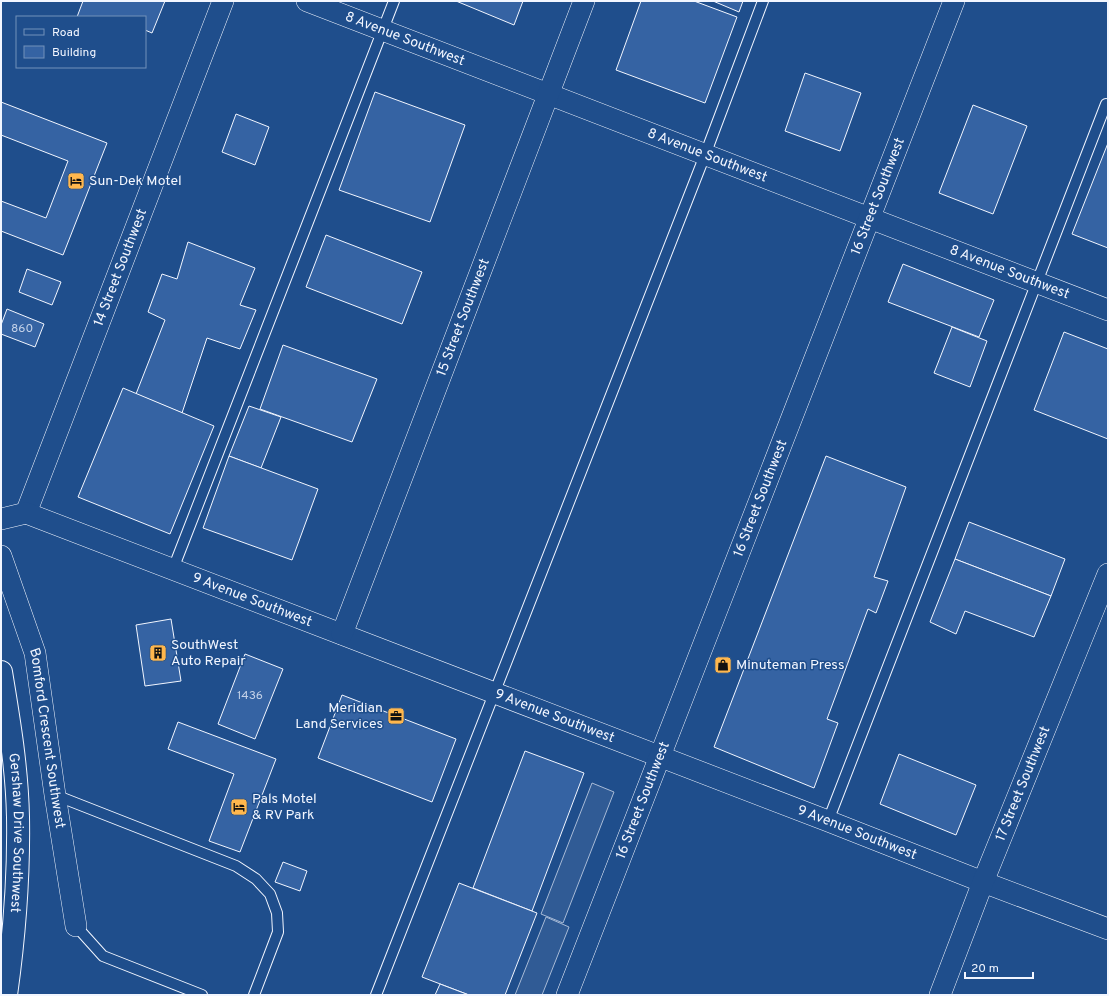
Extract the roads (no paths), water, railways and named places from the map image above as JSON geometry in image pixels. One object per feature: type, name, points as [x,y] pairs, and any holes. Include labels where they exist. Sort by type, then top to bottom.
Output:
[{"type":"highway","name":"Gershaw Drive Southwest","points":[[1,672],[12,735],[18,816],[14,918],[6,995]]},
{"type":"street","name":"14 Street Southwest","points":[[26,512],[223,1]]},
{"type":"street","name":"8 Avenue Southwest","points":[[307,1],[1108,310]]},
{"type":"street","name":"15 Street Southwest","points":[[342,634],[584,1]]},
{"type":"street","name":"16 Street Southwest","points":[[567,995],[954,1]]},
{"type":"street","points":[[1,519],[26,512]]},
{"type":"street","name":"9 Avenue Southwest","points":[[26,512],[1108,929]]},
{"type":"street","name":"Bomford Crescent Southwest","points":[[1,556],[35,653],[76,926]]},
{"type":"street","name":"17 Street Southwest","points":[[940,995],[983,882],[1108,574]]},
{"type":"lane","points":[[173,569],[394,1]]},
{"type":"lane","points":[[376,995],[705,154],[763,1]]},
{"type":"lane","points":[[828,821],[1106,104],[1108,105]]},
{"type":"lane","points":[[56,795],[236,866],[256,879],[270,894],[277,913],[278,932],[254,995]]},
{"type":"lane","points":[[76,926],[103,956],[202,995]]},
{"type":"place","name":"Sun-Dek Motel","points":[[76,181]]},
{"type":"place","name":"SouthWest Auto Repair","points":[[158,653]]},
{"type":"place","name":"Minuteman Press","points":[[723,665]]},
{"type":"place","name":"Meridian Land Services","points":[[396,716]]},
{"type":"place","name":"Pals Motel & RV Park","points":[[239,807]]}]
